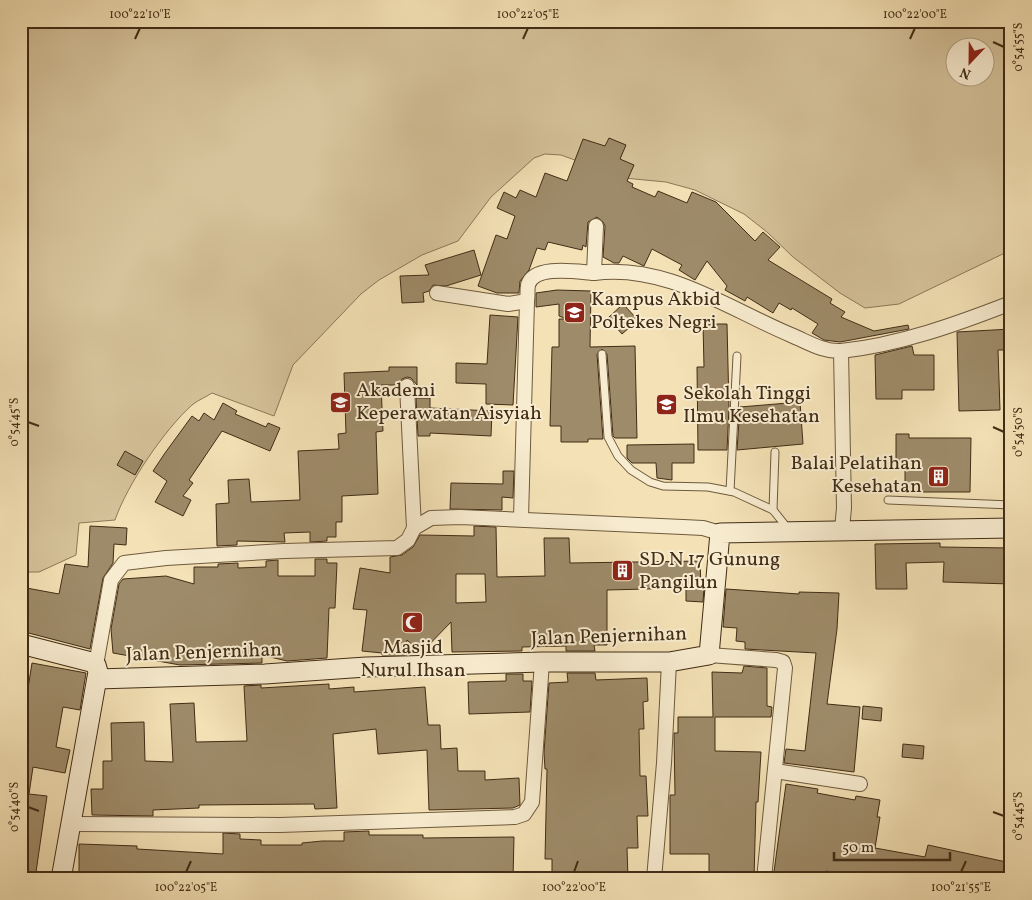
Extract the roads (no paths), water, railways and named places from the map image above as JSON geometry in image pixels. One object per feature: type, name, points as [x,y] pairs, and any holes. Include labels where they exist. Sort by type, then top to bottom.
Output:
[{"type":"street","points":[[594,273],[596,226]]},
{"type":"street","points":[[521,518],[528,284],[532,278],[540,273],[566,271],[594,273],[609,271],[660,279],[712,296],[821,348],[841,351],[865,349],[900,340],[967,320],[1011,303]]},
{"type":"street","points":[[437,293],[508,304],[527,301]]},
{"type":"street","points":[[841,351],[844,498],[842,529]]},
{"type":"street","points":[[61,879],[72,824],[111,580],[124,563],[158,558],[397,548],[408,540],[414,528],[407,386]]},
{"type":"street","points":[[414,528],[431,518],[521,518],[696,528],[720,533],[842,529],[1011,528]]},
{"type":"street","name":"Jalan Penjernihan","points":[[21,644],[96,672],[264,674],[366,667],[542,662],[669,662],[709,655],[720,533]]},
{"type":"street","points":[[709,655],[776,660],[783,662],[785,668],[764,879]]},
{"type":"street","points":[[72,824],[280,826],[515,817],[524,814],[532,802],[542,662]]},
{"type":"street","points":[[654,879],[664,763],[669,662]]},
{"type":"street","points":[[775,770],[860,784]]},
{"type":"lane","points":[[602,354],[608,437],[618,456],[632,470],[650,482],[663,486],[708,487],[730,491],[751,498],[773,510],[790,530]]},
{"type":"lane","points":[[730,491],[737,356]]},
{"type":"lane","points":[[888,500],[1010,505],[1008,454],[1011,440]]},
{"type":"lane","points":[[773,510],[775,452]]},
{"type":"place","name":"Kampus Akbid Poltekes Negri","points":[[575,312]]},
{"type":"place","name":"Akademi Keperawatan Aisyiah","points":[[340,402]]},
{"type":"place","name":"Sekolah Tinggi Ilmu Kesehatan","points":[[667,405]]},
{"type":"place","name":"Balai Pelatihan Kesehatan","points":[[938,476]]},
{"type":"place","name":"SD N 17 Gunung Pangilun","points":[[623,571]]},
{"type":"place","name":"Masjid Nurul Ihsan","points":[[413,622]]}]
